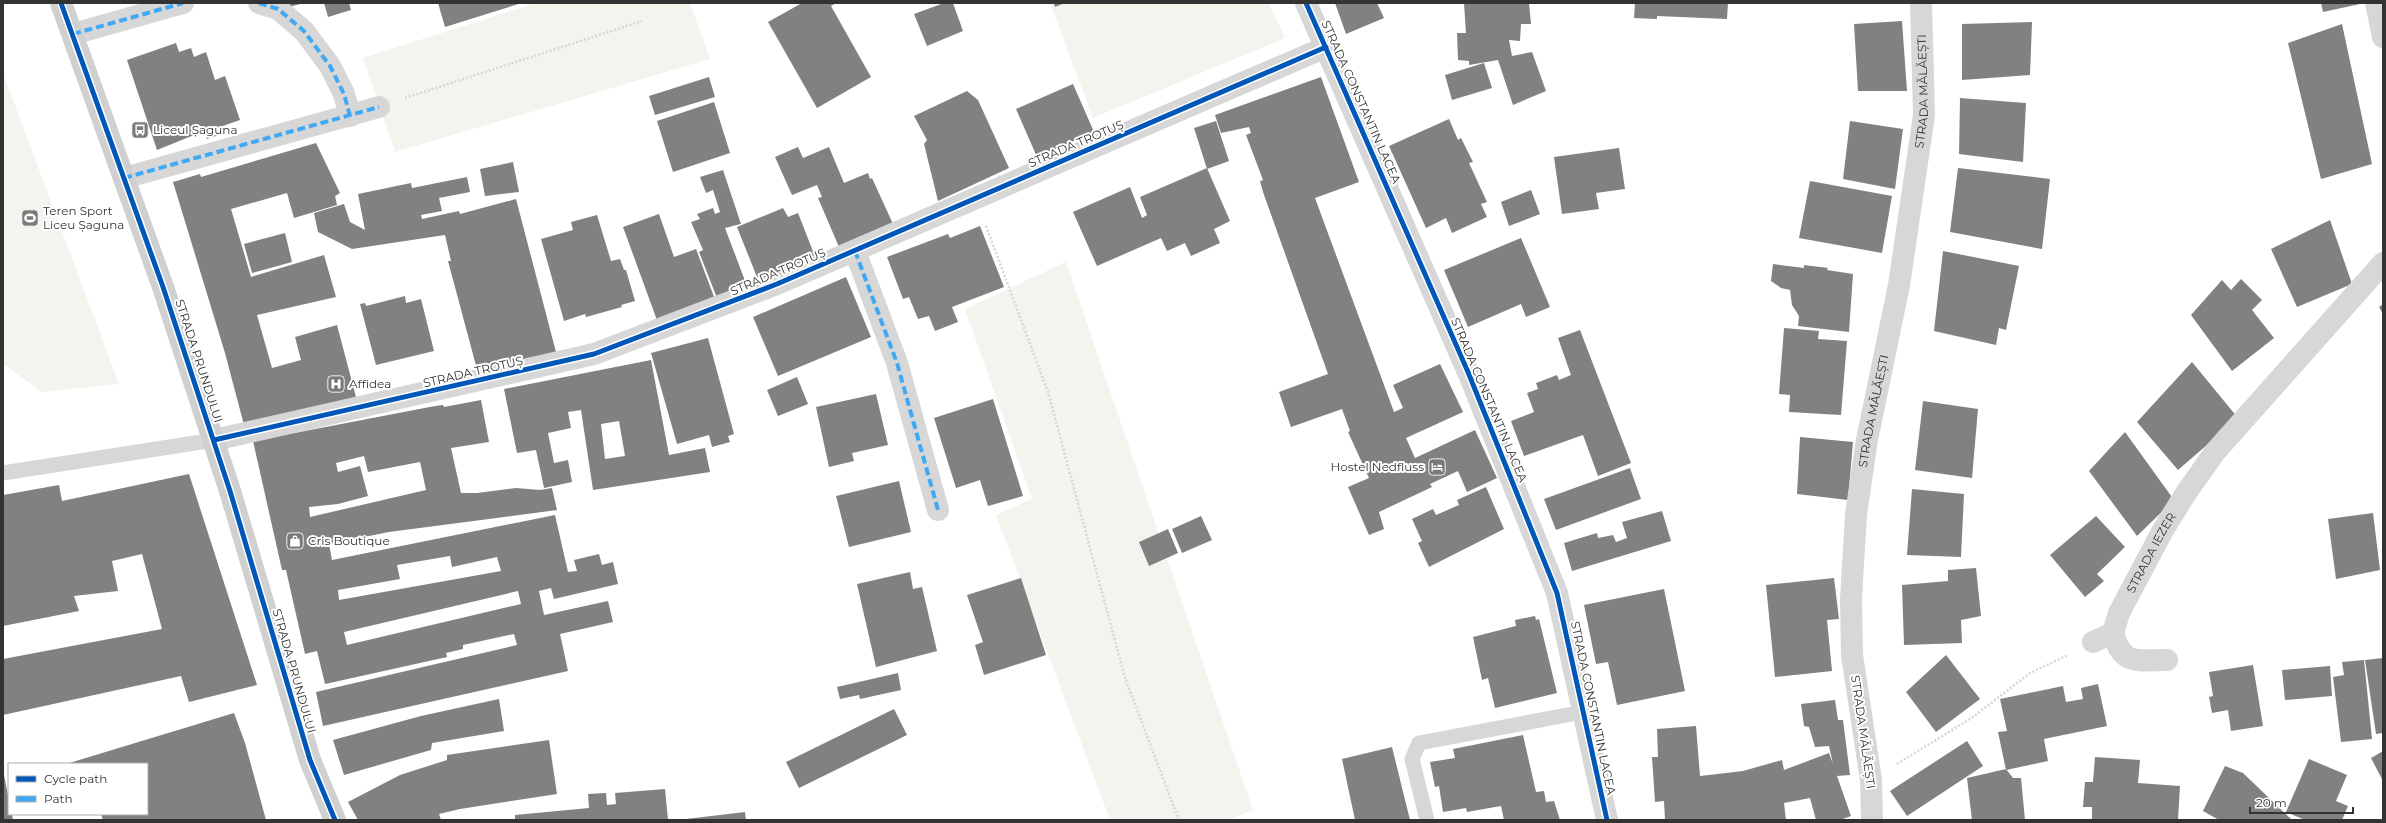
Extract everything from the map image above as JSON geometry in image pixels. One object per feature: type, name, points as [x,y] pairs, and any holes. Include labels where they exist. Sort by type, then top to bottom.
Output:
[{"type":"street","name":"STRADA PRUNDULUI","points":[[61,3],[164,287],[214,440],[310,760],[335,820]]},
{"type":"street","points":[[73,34],[182,3]]},
{"type":"street","points":[[259,3],[278,9],[304,31],[330,66],[344,94],[350,116]]},
{"type":"street","name":"STRADA CONSTANTIN LACEA","points":[[1306,3],[1468,372],[1557,593],[1607,820]]},
{"type":"street","name":"STRADA MĂLĂEȘTI","points":[[1872,820],[1872,780],[1852,655],[1852,599],[1856,514],[1867,440],[1900,285],[1924,116],[1921,3]]},
{"type":"street","points":[[2376,3],[2383,37]]},
{"type":"street","name":"STRADA TROTUȘ","points":[[214,440],[594,354],[777,284],[1326,47]]},
{"type":"street","points":[[124,178],[379,107]]},
{"type":"street","points":[[855,251],[898,363],[938,510]]},
{"type":"street","name":"STRADA IEZER","points":[[2114,632],[2120,613],[2163,530],[2194,481],[2215,452],[2383,263]]},
{"type":"street","points":[[2093,642],[2114,632],[2118,650],[2129,659],[2167,660]]},
{"type":"lane","points":[[3,473],[214,440]]},
{"type":"lane","points":[[1427,820],[1412,759],[1419,743],[1584,712]]},
{"type":"path","points":[[379,107],[642,21]]},
{"type":"path","points":[[975,198],[1048,392],[1125,678],[1179,820]]},
{"type":"path","points":[[1872,780],[1973,717],[2030,674],[2093,642]]},
{"type":"shaded area","points":[[536,3],[690,3],[710,59],[395,152],[363,58]]},
{"type":"shaded area","points":[[1050,3],[1269,3],[1285,38],[1093,118]]},
{"type":"shaded area","name":"Teren Sport Liceu Șaguna","points":[[3,73],[119,384],[42,392],[3,364]]},
{"type":"shaded area","points":[[1066,262],[1253,810],[1228,820],[1110,820],[996,515],[1032,499],[965,309]]},
{"type":"building","points":[[287,3],[304,3],[289,7]]},
{"type":"building","points":[[324,3],[349,3],[351,10],[328,17]]},
{"type":"building","points":[[438,3],[522,3],[445,27]]},
{"type":"building","points":[[802,3],[836,3],[831,6],[871,77],[817,108],[768,22]]},
{"type":"building","points":[[944,3],[953,3],[963,31],[927,46],[914,14]]},
{"type":"building","points":[[1054,3],[1065,3],[1055,7]]},
{"type":"building","points":[[1335,3],[1377,3],[1384,18],[1346,34]]},
{"type":"building","points":[[1464,3],[1529,3],[1531,24],[1521,24],[1520,41],[1509,40],[1512,56],[1532,52],[1546,91],[1513,105],[1498,60],[1469,65],[1469,61],[1458,60],[1457,33],[1466,33]]},
{"type":"building","points":[[1635,3],[1728,3],[1727,19],[1657,16],[1657,19],[1634,18]]},
{"type":"building","points":[[2321,3],[2360,3],[2360,4],[2323,12]]},
{"type":"building","points":[[1902,21],[1907,91],[1858,91],[1854,24]]},
{"type":"building","points":[[2032,22],[2030,75],[1962,80],[1962,24]]},
{"type":"building","points":[[2342,24],[2372,164],[2321,179],[2288,43]]},
{"type":"building","points":[[176,43],[179,52],[191,48],[194,57],[206,52],[215,80],[225,76],[240,120],[217,128],[219,135],[207,139],[204,131],[157,150],[127,60]]},
{"type":"building","points":[[1484,63],[1492,88],[1452,100],[1445,75]]},
{"type":"building","points":[[709,77],[715,97],[655,115],[649,96]]},
{"type":"building","points":[[1321,77],[1359,182],[1315,198],[1394,412],[1403,408],[1393,385],[1440,364],[1463,412],[1406,438],[1415,458],[1475,430],[1497,478],[1467,492],[1458,471],[1430,484],[1432,487],[1379,512],[1384,529],[1369,535],[1348,487],[1369,478],[1348,432],[1350,431],[1342,409],[1291,427],[1279,392],[1328,374],[1263,192],[1260,181],[1263,180],[1246,135],[1251,133],[1249,127],[1221,133],[1215,115]]},
{"type":"building","points":[[1073,84],[1094,132],[1037,157],[1016,109]]},
{"type":"building","points":[[967,91],[978,100],[1009,168],[938,201],[924,144],[927,140],[914,116]]},
{"type":"building","points":[[1960,98],[2026,103],[2023,162],[1959,154]]},
{"type":"building","points":[[714,102],[730,153],[673,172],[657,121]]},
{"type":"building","points":[[1449,119],[1458,140],[1461,138],[1473,162],[1469,163],[1487,202],[1481,204],[1487,217],[1452,233],[1446,218],[1426,228],[1389,146]]},
{"type":"building","points":[[1216,121],[1229,161],[1207,169],[1194,128]]},
{"type":"building","points":[[1850,121],[1903,129],[1895,189],[1843,179]]},
{"type":"building","points":[[316,143],[340,193],[335,196],[337,205],[294,218],[287,193],[231,209],[251,277],[324,255],[336,297],[257,315],[272,368],[301,360],[295,337],[337,325],[356,397],[244,425],[225,353],[173,182],[200,174],[201,177]]},
{"type":"building","points":[[798,147],[803,158],[829,147],[844,183],[868,173],[870,179],[872,178],[893,224],[839,247],[818,198],[822,197],[817,185],[792,195],[775,157]]},
{"type":"building","points":[[1619,148],[1625,189],[1596,193],[1599,209],[1562,214],[1554,157]]},
{"type":"building","points":[[513,162],[519,192],[485,196],[480,169]]},
{"type":"building","points":[[1207,168],[1230,221],[1214,229],[1220,243],[1191,256],[1185,243],[1167,251],[1161,238],[1097,266],[1073,212],[1130,187],[1142,218],[1147,215],[1140,197]]},
{"type":"building","points":[[1958,168],[2050,179],[2042,249],[1950,232]]},
{"type":"building","points":[[723,170],[741,224],[725,228],[747,286],[717,298],[699,252],[703,250],[691,222],[700,219],[697,214],[713,208],[715,214],[720,212],[713,190],[706,193],[700,177]]},
{"type":"building","points":[[467,177],[470,192],[439,198],[442,211],[421,215],[422,219],[459,211],[460,214],[516,199],[556,352],[478,373],[448,261],[451,261],[445,235],[352,249],[318,232],[314,213],[344,204],[350,222],[365,230],[358,194],[411,183],[412,188]]},
{"type":"building","points":[[1810,181],[1892,196],[1882,253],[1799,238]]},
{"type":"building","points":[[1531,190],[1540,214],[1509,226],[1501,202]]},
{"type":"building","points":[[783,208],[788,217],[798,213],[816,259],[759,282],[737,227]]},
{"type":"building","points":[[659,214],[674,257],[696,249],[716,302],[658,323],[623,227]]},
{"type":"building","points":[[597,215],[611,261],[620,259],[624,270],[626,270],[635,301],[621,305],[622,307],[586,317],[585,314],[564,321],[541,239],[573,230],[571,222]]},
{"type":"building","points":[[2330,220],[2352,284],[2297,307],[2271,249]]},
{"type":"building","points":[[980,226],[1004,287],[952,307],[958,322],[935,331],[929,316],[918,319],[909,297],[903,299],[887,257],[948,234],[950,238]]},
{"type":"building","points":[[285,233],[292,262],[252,273],[244,244]]},
{"type":"building","points":[[1521,238],[1550,307],[1526,317],[1521,304],[1468,327],[1444,270]]},
{"type":"building","points":[[1943,251],[2019,266],[2006,330],[1999,328],[1996,345],[1934,331]]},
{"type":"building","points":[[1773,264],[1804,268],[1804,265],[1828,268],[1827,270],[1853,274],[1849,332],[1798,326],[1799,316],[1792,305],[1790,290],[1781,288],[1771,281]]},
{"type":"building","points":[[846,277],[871,337],[778,376],[753,317]]},
{"type":"building","points":[[2241,279],[2262,300],[2252,310],[2274,338],[2232,371],[2191,315],[2222,280],[2231,290]]},
{"type":"building","points":[[405,296],[406,303],[421,299],[434,351],[376,365],[360,304],[365,303],[366,306]]},
{"type":"building","points":[[2383,304],[2383,314],[2379,307]]},
{"type":"building","points":[[1784,328],[1819,331],[1818,339],[1847,341],[1841,415],[1789,412],[1790,395],[1779,394]]},
{"type":"building","points":[[1580,330],[1631,463],[1598,476],[1583,435],[1524,456],[1511,421],[1534,412],[1527,393],[1538,389],[1536,383],[1557,375],[1559,380],[1571,375],[1558,338]]},
{"type":"building","points":[[708,338],[734,434],[728,436],[730,442],[712,447],[709,435],[677,444],[651,353]]},
{"type":"building","points":[[651,360],[669,455],[705,448],[710,472],[593,490],[581,410],[568,412],[571,428],[548,433],[554,463],[568,460],[572,482],[544,488],[536,450],[517,453],[504,389]],"holes":[[[619,421],[625,456],[605,459],[601,424]]]},
{"type":"building","points":[[2192,362],[2238,418],[2178,470],[2137,422]]},
{"type":"building","points":[[797,377],[808,404],[778,416],[767,390]]},
{"type":"building","points":[[876,394],[888,445],[852,453],[854,461],[829,467],[816,407]]},
{"type":"building","points":[[993,399],[1023,496],[988,506],[980,480],[956,488],[934,418]]},
{"type":"building","points":[[481,400],[489,442],[451,448],[461,493],[477,493],[516,488],[540,490],[552,488],[557,510],[389,532],[329,544],[332,560],[555,515],[568,572],[577,571],[574,560],[599,554],[602,565],[613,562],[618,584],[554,599],[551,588],[539,591],[544,615],[608,601],[613,622],[560,634],[568,671],[323,726],[316,692],[517,645],[514,634],[463,645],[463,649],[446,653],[447,657],[325,684],[317,651],[305,654],[286,570],[282,570],[253,441],[435,406],[443,405],[444,407]],"holes":[[[364,456],[368,472],[420,462],[426,490],[310,517],[309,507],[338,504],[368,496],[360,466],[338,472],[336,463]],[[450,556],[452,567],[497,557],[501,571],[339,600],[338,590],[400,579],[397,565]],[[518,591],[521,604],[347,645],[344,632]]]},
{"type":"building","points":[[1923,401],[1978,409],[1972,478],[1915,470]]},
{"type":"building","points":[[2125,432],[2174,500],[2137,536],[2089,471]]},
{"type":"building","points":[[1800,437],[1853,442],[1848,500],[1797,494]]},
{"type":"building","points":[[1630,468],[1641,499],[1556,530],[1544,499]]},
{"type":"building","points":[[189,474],[257,685],[189,702],[181,676],[3,715],[3,659],[162,629],[142,554],[112,561],[118,591],[74,596],[79,611],[3,626],[3,495],[59,485],[62,501]]},
{"type":"building","points":[[899,481],[911,532],[849,547],[836,496]]},
{"type":"building","points":[[1486,487],[1504,529],[1429,567],[1418,543],[1422,541],[1412,519],[1433,509],[1436,515],[1459,505],[1457,500]]},
{"type":"building","points":[[1912,489],[1964,494],[1961,557],[1907,555]]},
{"type":"building","points":[[1662,511],[1671,541],[1572,571],[1564,543],[1597,533],[1598,538],[1613,535],[1616,542],[1627,538],[1622,522]]},
{"type":"building","points":[[2373,513],[2380,570],[2336,579],[2328,519]]},
{"type":"building","points":[[1201,516],[1212,540],[1182,553],[1172,529]]},
{"type":"building","points":[[2096,516],[2125,547],[2097,574],[2104,581],[2085,597],[2050,555]]},
{"type":"building","points":[[1168,529],[1178,553],[1149,566],[1139,542]]},
{"type":"building","points":[[1976,568],[1981,616],[1961,620],[1962,643],[1904,645],[1902,585],[1948,581],[1948,570]]},
{"type":"building","points":[[910,572],[913,589],[922,587],[937,651],[876,667],[857,584]]},
{"type":"building","points":[[1021,578],[1046,655],[984,675],[975,645],[983,642],[967,595]]},
{"type":"building","points":[[1834,578],[1839,619],[1827,620],[1832,671],[1775,677],[1766,585]]},
{"type":"building","points":[[1664,589],[1685,691],[1617,705],[1608,662],[1596,664],[1584,605]]},
{"type":"building","points":[[1535,616],[1536,620],[1539,619],[1557,693],[1495,708],[1488,678],[1482,680],[1473,637],[1516,626],[1515,620]]},
{"type":"building","points":[[1946,655],[1980,699],[1936,732],[1906,692]]},
{"type":"building","points":[[2383,658],[2383,733],[2376,734],[2365,660]]},
{"type":"building","points":[[2364,660],[2372,739],[2341,742],[2333,677],[2344,675],[2342,662]]},
{"type":"building","points":[[2253,665],[2263,726],[2231,731],[2228,710],[2212,713],[2209,697],[2213,696],[2209,672]]},
{"type":"building","points":[[2330,666],[2332,696],[2285,700],[2282,670]]},
{"type":"building","points":[[898,673],[901,690],[860,699],[859,695],[840,699],[837,687]]},
{"type":"building","points":[[2098,684],[2107,726],[2044,739],[2048,761],[2006,770],[1998,732],[2007,731],[2000,699],[2063,686],[2066,702],[2083,699],[2081,688]]},
{"type":"building","points":[[499,699],[504,731],[432,743],[431,750],[344,775],[333,740],[421,716]]},
{"type":"building","points":[[1835,700],[1838,720],[1843,720],[1850,775],[1837,776],[1851,816],[1840,820],[1816,820],[1810,798],[1784,803],[1786,820],[1665,820],[1664,801],[1655,802],[1652,757],[1658,757],[1657,729],[1696,726],[1700,776],[1743,771],[1782,760],[1784,770],[1829,753],[1833,764],[1829,746],[1815,747],[1809,727],[1804,726],[1801,704]]},
{"type":"building","points":[[894,709],[907,735],[799,788],[786,762]]},
{"type":"building","points":[[234,713],[245,743],[266,820],[103,820],[101,815],[148,815],[148,763],[69,763]]},
{"type":"building","points":[[1523,735],[1536,792],[1544,791],[1546,802],[1554,801],[1560,820],[1504,820],[1501,806],[1467,812],[1466,808],[1443,812],[1439,786],[1435,787],[1430,762],[1455,758],[1453,749]]},
{"type":"building","points":[[549,740],[557,794],[460,809],[439,814],[441,820],[358,820],[348,802],[400,775],[447,760],[447,755]]},
{"type":"building","points":[[1967,741],[1983,766],[1907,816],[1890,791]]},
{"type":"building","points":[[1392,747],[1410,820],[1355,820],[1342,759]]},
{"type":"building","points":[[2383,751],[2383,781],[2371,758]]},
{"type":"building","points":[[2095,757],[2140,760],[2138,783],[2180,786],[2178,820],[2092,820],[2092,807],[2083,807],[2085,782],[2093,782]]},
{"type":"building","points":[[2309,759],[2347,775],[2336,801],[2348,806],[2342,820],[2305,820],[2286,812]]},
{"type":"building","points":[[2225,766],[2243,773],[2292,820],[2219,820],[2203,811]]},
{"type":"building","points":[[2006,769],[2013,778],[2021,778],[2025,820],[1972,820],[1967,778]]},
{"type":"building","points":[[3,770],[8,795],[8,815],[12,815],[13,820],[3,820]]},
{"type":"building","points":[[665,789],[668,820],[515,820],[515,815],[589,808],[588,794],[606,793],[607,805],[616,804],[615,793]]},
{"type":"building","points":[[745,812],[746,820],[686,820],[686,819]]},
{"type":"marked path","points":[[73,34],[183,3]]},
{"type":"marked path","points":[[259,3],[278,9],[304,31],[330,66],[344,94],[350,116]]},
{"type":"marked path","points":[[124,178],[379,107]]},
{"type":"marked path","points":[[855,251],[897,363],[938,510]]},
{"type":"cycle path","points":[[61,3],[163,287],[230,491],[310,760],[335,820]]},
{"type":"cycle path","points":[[1306,3],[1468,372],[1557,593],[1607,820]]},
{"type":"cycle path","points":[[214,440],[594,354],[777,284],[1326,47]]},
{"type":"place","name":"Liceul Șaguna","points":[[140,130]]},
{"type":"place","name":"Teren Sport Liceu Șaguna","points":[[30,218]]},
{"type":"place","name":"Affidea","points":[[336,384]]},
{"type":"place","name":"Hostel Nedfluss","points":[[1437,467]]},
{"type":"place","name":"Cris Boutique","points":[[295,541]]}]
